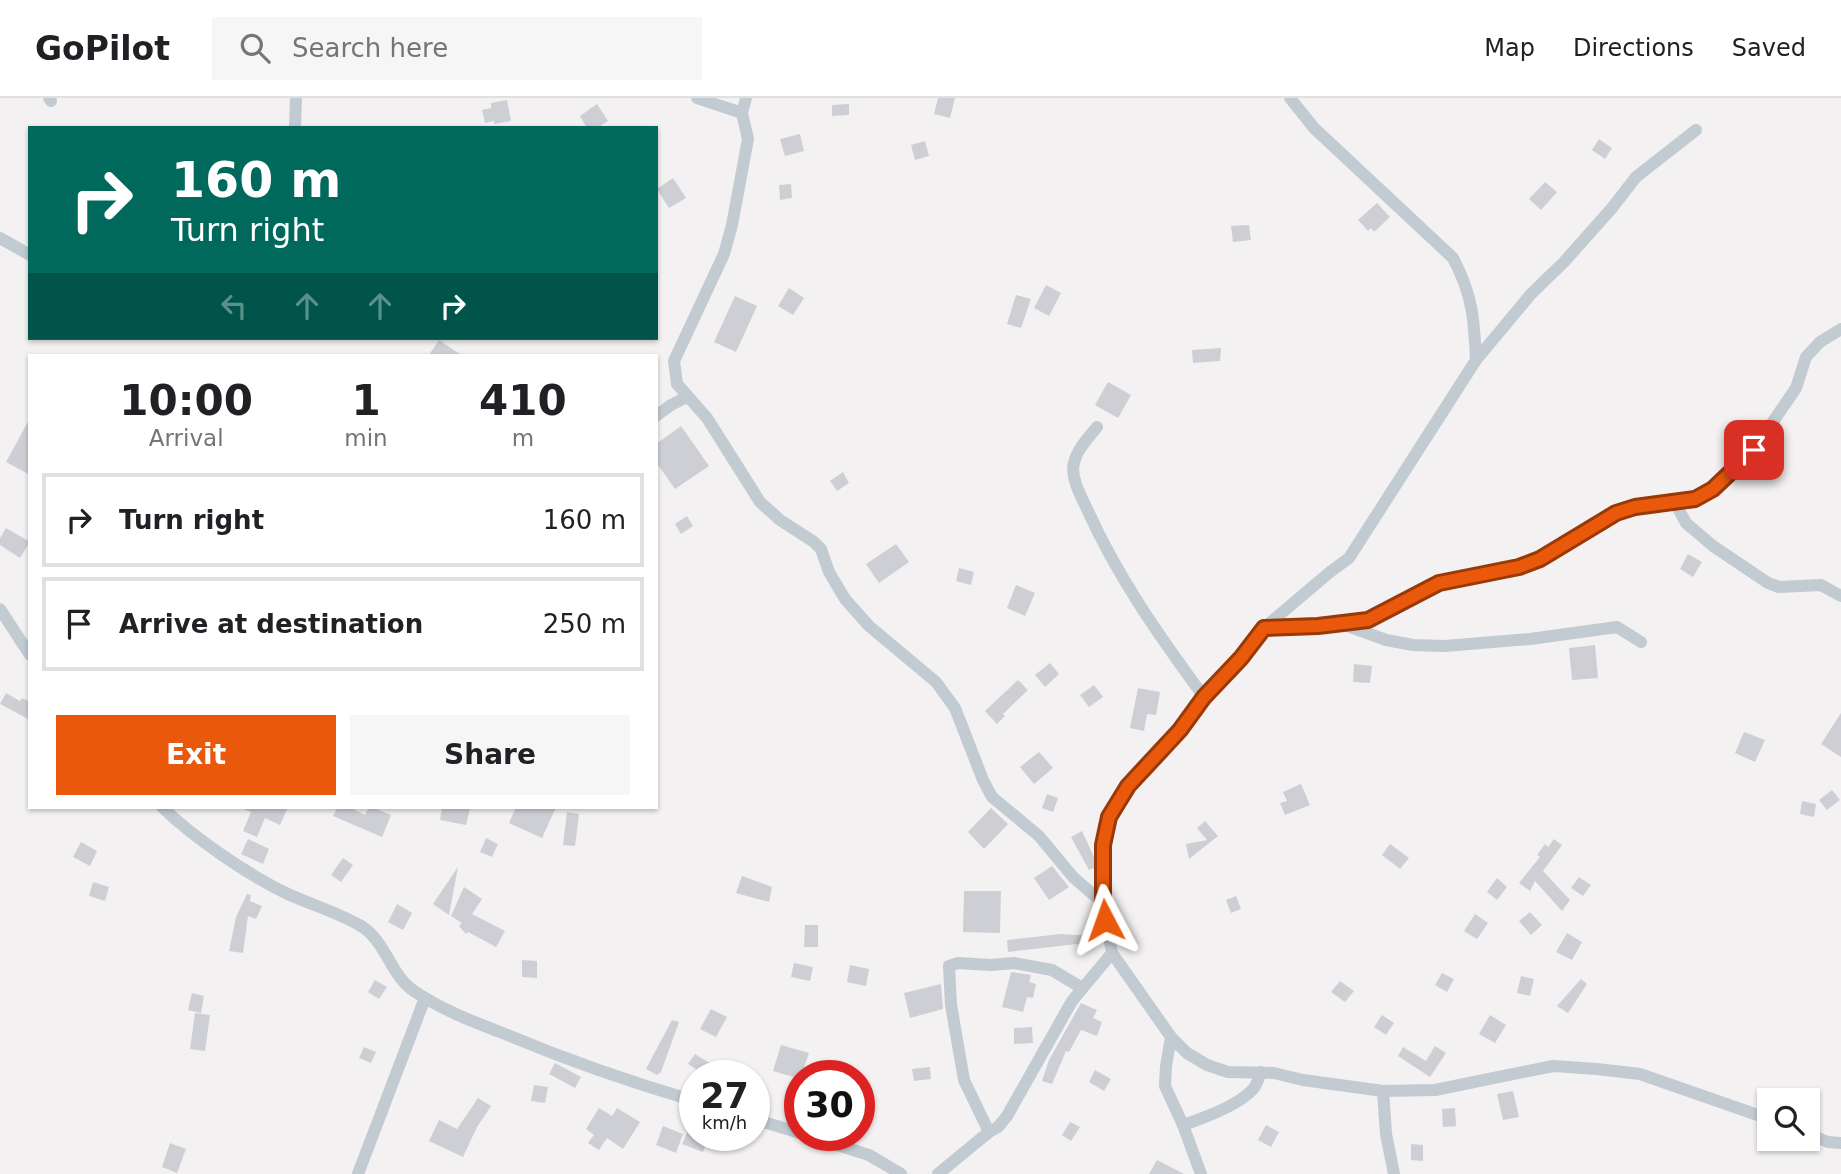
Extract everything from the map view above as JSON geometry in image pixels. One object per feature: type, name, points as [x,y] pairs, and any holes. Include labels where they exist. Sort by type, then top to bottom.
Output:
[{"type":"street","points":[[295,126],[296,98]]},
{"type":"street","points":[[697,98],[742,113]]},
{"type":"street","points":[[746,98],[742,113],[748,139],[724,254],[674,361],[677,384],[713,427],[760,502],[821,549],[829,572],[845,599],[869,626],[936,682],[954,708],[992,797],[1039,836],[1073,877],[1103,903]]},
{"type":"street","points":[[1290,98],[1314,128],[1453,258],[1467,286],[1475,327],[1476,360]]},
{"type":"street","points":[[1696,130],[1636,177],[1476,360],[1349,558],[1264,628],[1241,658],[1204,697],[1180,730],[1128,786],[1109,817],[1103,845],[1103,903],[1112,953],[1171,1037],[1187,1053],[1207,1065],[1228,1072],[1274,1073],[1303,1080],[1383,1091],[1435,1090],[1564,1066],[1640,1074],[1757,1115]]},
{"type":"street","points":[[0,238],[28,254]]},
{"type":"street","points":[[1264,628],[1368,620],[1439,583],[1519,567],[1540,559],[1616,513],[1635,507],[1695,499],[1713,489],[1754,450],[1796,388],[1807,357],[1820,342],[1841,328]]},
{"type":"street","points":[[658,415],[687,397]]},
{"type":"street","points":[[1097,427],[1082,446],[1073,464],[1082,498],[1105,550],[1149,622],[1204,697]]},
{"type":"street","points":[[1674,501],[1686,523],[1713,546],[1768,583],[1779,587],[1821,584],[1841,596]]},
{"type":"street","points":[[0,609],[28,652]]},
{"type":"street","points":[[1341,624],[1385,640],[1413,645],[1445,646],[1530,639],[1617,627],[1641,642]]},
{"type":"street","points":[[165,809],[235,863],[285,893],[361,926],[374,937],[410,989],[425,998],[453,1013],[570,1061],[679,1096]]},
{"type":"street","points":[[938,1174],[998,1127],[1007,1116],[1072,1001],[1112,953]]},
{"type":"street","points":[[989,1132],[964,1080],[951,1005],[949,966],[958,963],[991,965],[1014,962],[1052,970],[1082,988]]},
{"type":"street","points":[[358,1174],[425,998]]},
{"type":"street","points":[[1171,1037],[1164,1079],[1201,1174]]},
{"type":"street","points":[[1183,1125],[1244,1096],[1254,1088],[1261,1072]]},
{"type":"street","points":[[1383,1091],[1386,1134],[1394,1174]]},
{"type":"street","points":[[1820,1139],[1841,1143]]},
{"type":"street","points":[[856,1151],[869,1155],[901,1174]]},
{"type":"building","points":[[938,98],[955,98],[950,118],[934,114]]},
{"type":"building","points":[[507,100],[511,121],[485,123],[482,110],[491,108],[491,103]]},
{"type":"building","points":[[597,104],[608,121],[600,126],[586,126],[580,116]]},
{"type":"building","points":[[849,104],[849,115],[832,116],[832,105]]},
{"type":"building","points":[[800,134],[804,151],[785,156],[780,139]]},
{"type":"building","points":[[1599,139],[1612,148],[1605,159],[1592,150]]},
{"type":"building","points":[[925,141],[929,156],[915,160],[911,145]]},
{"type":"building","points":[[673,178],[686,198],[669,208],[658,188]]},
{"type":"building","points":[[1545,182],[1557,192],[1541,210],[1529,199]]},
{"type":"building","points":[[791,184],[792,198],[780,200],[779,185]]},
{"type":"building","points":[[1377,203],[1390,217],[1374,232],[1371,228],[1368,231],[1358,220]]},
{"type":"building","points":[[1249,225],[1251,240],[1233,242],[1231,226]]},
{"type":"building","points":[[1046,285],[1061,293],[1049,316],[1034,308]]},
{"type":"building","points":[[789,288],[804,298],[793,315],[778,306]]},
{"type":"building","points":[[1016,295],[1031,299],[1021,328],[1007,324]]},
{"type":"building","points":[[735,296],[757,306],[736,352],[714,342]]},
{"type":"building","points":[[439,340],[460,354],[430,354]]},
{"type":"building","points":[[1221,348],[1220,361],[1193,363],[1192,350]]},
{"type":"building","points":[[1108,382],[1131,395],[1118,418],[1095,405]]},
{"type":"building","points":[[28,422],[28,474],[6,462]]},
{"type":"building","points":[[681,426],[709,466],[675,489],[658,465],[658,443]]},
{"type":"building","points":[[843,472],[849,483],[837,491],[830,481]]},
{"type":"building","points":[[687,516],[693,526],[681,534],[675,524]]},
{"type":"building","points":[[6,528],[28,541],[28,545],[20,558],[0,545],[0,538]]},
{"type":"building","points":[[896,544],[909,562],[879,583],[866,564]]},
{"type":"building","points":[[1688,554],[1702,562],[1693,577],[1680,569]]},
{"type":"building","points":[[959,568],[974,572],[971,585],[956,581]]},
{"type":"building","points":[[1016,585],[1035,593],[1025,616],[1007,608]]},
{"type":"building","points":[[1595,645],[1598,678],[1572,680],[1569,648]]},
{"type":"building","points":[[1050,663],[1059,674],[1045,687],[1035,675]]},
{"type":"building","points":[[1354,664],[1372,666],[1370,683],[1353,682]]},
{"type":"building","points":[[1018,680],[1028,690],[1003,714],[1005,716],[997,724],[985,711]]},
{"type":"building","points":[[1094,685],[1103,697],[1089,707],[1080,695]]},
{"type":"building","points":[[1138,688],[1160,692],[1156,715],[1147,714],[1144,731],[1130,728]]},
{"type":"building","points":[[6,693],[20,701],[22,698],[28,701],[28,719],[0,704]]},
{"type":"building","points":[[1841,713],[1841,757],[1821,744]]},
{"type":"building","points":[[1744,732],[1765,740],[1755,762],[1735,753]]},
{"type":"building","points":[[1039,752],[1053,768],[1034,784],[1020,767]]},
{"type":"building","points":[[1301,784],[1310,805],[1285,815],[1280,803],[1287,801],[1283,792]]},
{"type":"building","points":[[1832,790],[1840,800],[1827,810],[1819,800]]},
{"type":"building","points":[[1047,794],[1058,798],[1053,812],[1042,808]]},
{"type":"building","points":[[1802,801],[1816,804],[1814,817],[1800,814]]},
{"type":"building","points":[[991,808],[1008,824],[984,849],[968,832]]},
{"type":"building","points":[[244,809],[287,809],[280,825],[265,818],[257,837],[243,831],[251,812]]},
{"type":"building","points":[[337,809],[353,809],[365,815],[368,809],[377,809],[391,815],[382,837],[333,816]]},
{"type":"building","points":[[442,809],[470,809],[466,825],[440,820]]},
{"type":"building","points":[[515,809],[555,809],[542,838],[509,823]]},
{"type":"building","points":[[567,812],[579,814],[575,846],[563,845]]},
{"type":"building","points":[[1205,821],[1218,836],[1189,859],[1186,844],[1207,840],[1197,828]]},
{"type":"building","points":[[1082,831],[1094,857],[1094,868],[1089,870],[1071,837]]},
{"type":"building","points":[[486,838],[498,844],[492,857],[480,852]]},
{"type":"building","points":[[248,839],[269,849],[263,864],[241,854]]},
{"type":"building","points":[[1554,839],[1562,845],[1543,871],[1570,900],[1562,911],[1535,881],[1530,891],[1519,883],[1540,857],[1537,855],[1545,844],[1548,847]]},
{"type":"building","points":[[81,842],[97,851],[90,866],[73,857]]},
{"type":"building","points":[[1390,844],[1409,858],[1400,869],[1382,855]]},
{"type":"building","points":[[343,858],[353,865],[341,882],[331,875]]},
{"type":"building","points":[[1052,866],[1069,887],[1049,900],[1034,878]]},
{"type":"building","points":[[458,867],[449,915],[433,904]]},
{"type":"building","points":[[742,876],[772,887],[769,902],[736,893]]},
{"type":"building","points":[[1579,877],[1591,885],[1583,896],[1571,888]]},
{"type":"building","points":[[1497,878],[1507,887],[1497,900],[1487,892]]},
{"type":"building","points":[[93,882],[109,887],[105,901],[89,896]]},
{"type":"building","points":[[464,887],[482,899],[472,914],[505,931],[496,947],[468,932],[466,934],[459,926],[462,923],[451,916]]},
{"type":"building","points":[[964,891],[1001,891],[1000,933],[963,932]]},
{"type":"building","points":[[247,894],[251,895],[250,901],[262,906],[256,919],[248,916],[243,953],[229,951],[236,917]]},
{"type":"building","points":[[1236,896],[1241,909],[1231,913],[1226,900]]},
{"type":"building","points":[[397,904],[412,913],[403,930],[388,922]]},
{"type":"building","points":[[1530,912],[1542,925],[1531,935],[1519,921]]},
{"type":"building","points":[[1475,914],[1488,923],[1477,939],[1464,931]]},
{"type":"building","points":[[805,925],[818,925],[818,947],[804,947]]},
{"type":"building","points":[[1567,933],[1582,942],[1572,960],[1556,952]]},
{"type":"building","points":[[1061,934],[1094,936],[1094,942],[1008,952],[1007,940]]},
{"type":"building","points":[[522,960],[537,961],[537,978],[522,977]]},
{"type":"building","points":[[794,963],[813,967],[810,981],[791,977]]},
{"type":"building","points":[[850,965],[869,969],[866,986],[847,982]]},
{"type":"building","points":[[1011,972],[1031,975],[1029,982],[1036,984],[1033,998],[1027,997],[1023,1012],[1002,1007]]},
{"type":"building","points":[[1442,973],[1454,979],[1447,992],[1435,985]]},
{"type":"building","points":[[1521,976],[1534,979],[1530,996],[1517,993]]},
{"type":"building","points":[[1581,979],[1587,984],[1568,1013],[1557,1006]]},
{"type":"building","points":[[375,980],[387,987],[379,999],[368,992]]},
{"type":"building","points":[[1340,981],[1354,991],[1345,1002],[1331,992]]},
{"type":"building","points":[[941,984],[943,1009],[910,1018],[904,993]]},
{"type":"building","points":[[192,993],[204,996],[201,1013],[188,1010]]},
{"type":"building","points":[[1081,1003],[1097,1010],[1093,1018],[1102,1022],[1097,1036],[1081,1030],[1069,1052],[1066,1051],[1052,1084],[1042,1081],[1049,1060]]},
{"type":"building","points":[[711,1009],[727,1017],[716,1037],[700,1029]]},
{"type":"building","points":[[195,1013],[210,1015],[205,1051],[190,1049]]},
{"type":"building","points":[[1382,1015],[1394,1023],[1386,1035],[1374,1027]]},
{"type":"building","points":[[1490,1015],[1506,1025],[1495,1043],[1479,1034]]},
{"type":"building","points":[[672,1020],[679,1022],[661,1072],[657,1075],[646,1069]]},
{"type":"building","points":[[1032,1027],[1033,1043],[1014,1044],[1014,1028]]},
{"type":"building","points":[[781,1045],[809,1053],[807,1060],[784,1060],[784,1074],[773,1071]]},
{"type":"building","points":[[1435,1046],[1446,1053],[1430,1077],[1398,1056],[1403,1047],[1426,1061]]},
{"type":"building","points":[[364,1047],[376,1052],[371,1063],[359,1058]]},
{"type":"building","points":[[695,1054],[705,1060],[691,1060]]},
{"type":"building","points":[[555,1063],[581,1077],[575,1088],[549,1074]]},
{"type":"building","points":[[930,1067],[931,1079],[914,1081],[912,1069]]},
{"type":"building","points":[[1095,1070],[1111,1079],[1104,1091],[1089,1082]]},
{"type":"building","points":[[534,1085],[548,1087],[545,1103],[531,1101]]},
{"type":"building","points":[[1513,1091],[1519,1117],[1503,1120],[1497,1094]]},
{"type":"building","points":[[478,1098],[491,1106],[477,1127],[463,1157],[429,1141],[439,1120],[457,1129]]},
{"type":"building","points":[[599,1108],[612,1116],[617,1108],[640,1122],[623,1149],[607,1138],[599,1150],[588,1143],[594,1135],[586,1129]]},
{"type":"building","points":[[1455,1108],[1456,1126],[1443,1127],[1442,1109]]},
{"type":"building","points":[[1070,1122],[1080,1127],[1071,1141],[1062,1135]]},
{"type":"building","points":[[1266,1125],[1279,1132],[1271,1147],[1258,1140]]},
{"type":"building","points":[[663,1126],[679,1132],[676,1153],[656,1145]]},
{"type":"building","points":[[170,1143],[186,1149],[177,1173],[162,1167]]},
{"type":"building","points":[[1411,1144],[1423,1145],[1423,1161],[1411,1160]]},
{"type":"building","points":[[1157,1160],[1184,1174],[1149,1174]]},
{"type":"route","points":[[1105,920],[1103,845],[1109,817],[1128,786],[1180,730],[1204,697],[1241,658],[1264,628],[1318,626],[1368,620],[1439,583],[1519,567],[1566,545],[1616,513],[1635,507],[1695,499],[1713,489],[1754,450]]}]
